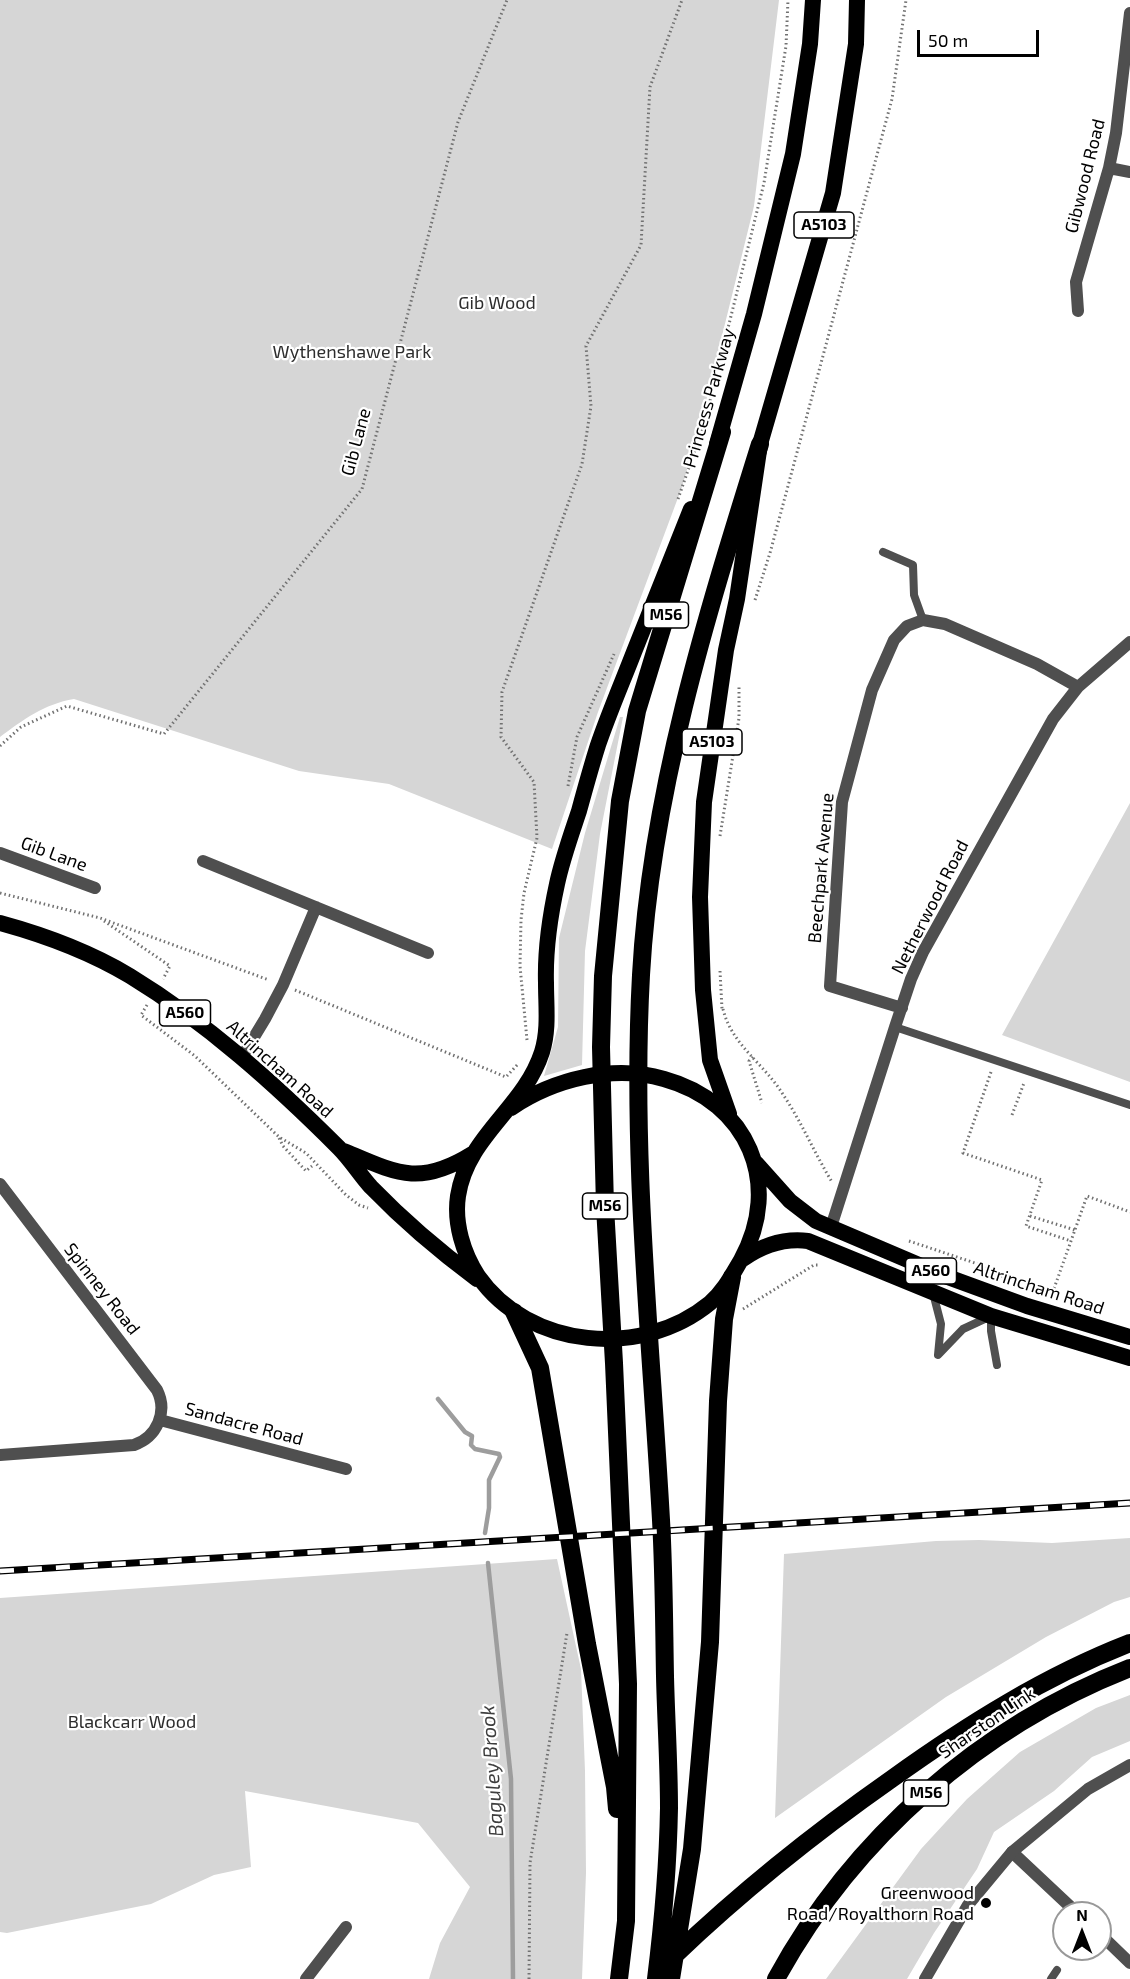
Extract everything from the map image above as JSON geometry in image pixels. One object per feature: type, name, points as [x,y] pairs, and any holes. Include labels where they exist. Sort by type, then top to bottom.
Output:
[{"type":"highway","name":"Princess Parkway","points":[[626,1921],[628,1684],[602,1102],[601,1047],[605,945],[620,801],[637,711],[722,432],[754,314],[793,154],[810,44],[813,0]]},
{"type":"highway","name":"A5103","points":[[731,1120],[712,1071],[707,1043],[701,941],[701,851],[704,802],[717,704],[737,599],[760,444],[833,193],[856,44],[857,0]]},
{"type":"highway","name":"A5103","points":[[510,1108],[533,1073],[544,1043],[547,953],[557,883],[599,744],[617,692],[722,432]]},
{"type":"highway","name":"M56","points":[[656,1979],[662,1931],[669,1809],[663,1549],[646,1309],[639,1103],[639,1005],[645,914],[660,815],[673,755],[717,583],[760,444]]},
{"type":"highway","name":"Altrincham Road","points":[[0,922],[76,949],[128,975],[184,1012],[242,1057],[340,1150],[370,1186],[448,1257],[485,1285]]},
{"type":"highway","name":"A560","points":[[637,1074],[663,1078],[697,1093],[712,1102],[731,1120],[749,1147],[756,1163],[759,1179],[759,1206],[749,1246],[732,1277],[712,1301],[699,1311],[669,1327],[634,1336],[603,1339],[574,1336],[542,1327],[504,1305],[485,1285],[468,1258],[458,1222],[458,1197],[472,1154],[510,1108],[539,1091],[575,1079],[601,1075],[637,1074]]},
{"type":"highway","name":"Altrincham Road","points":[[340,1150],[383,1168],[409,1175],[420,1175],[444,1169],[472,1154]]},
{"type":"highway","name":"Altrincham Road","points":[[756,1163],[776,1186],[816,1221],[955,1280],[1027,1306],[1130,1337]]},
{"type":"highway","name":"A560","points":[[740,1260],[774,1242],[792,1239],[808,1241],[991,1316],[1130,1358]]},
{"type":"highway","points":[[671,1979],[692,1849],[709,1654],[718,1401],[732,1315],[732,1277]]},
{"type":"highway","name":"M56","points":[[514,1312],[540,1368],[615,1787],[626,1921],[619,1976]]},
{"type":"highway","name":"M56","points":[[651,1979],[712,1919],[845,1812],[903,1771],[943,1743],[1018,1697],[1098,1655],[1130,1643]]},
{"type":"highway","name":"Sharston Link","points":[[776,1979],[809,1925],[831,1895],[879,1839],[926,1793],[958,1766],[1029,1717],[1066,1697],[1130,1668]]},
{"type":"street","name":"Gibwood Road","points":[[1078,311],[1076,282],[1109,168],[1116,133],[1130,13]]},
{"type":"street","points":[[1109,168],[1130,172]]},
{"type":"street","points":[[923,620],[945,624],[1037,664],[1078,687]]},
{"type":"street","name":"Beechpark Avenue","points":[[902,1008],[830,986],[842,802],[872,690],[894,640],[907,626],[923,620]]},
{"type":"street","name":"Netherwood Road","points":[[831,1227],[911,979],[923,952],[1041,739],[1064,703],[1078,687],[1130,642]]},
{"type":"street","name":"Gib Lane","points":[[0,853],[95,888]]},
{"type":"street","points":[[203,861],[428,953]]},
{"type":"street","points":[[242,1057],[284,985],[316,907]]},
{"type":"street","name":"Spinney Road","points":[[0,1184],[157,1390],[162,1404],[160,1420]]},
{"type":"street","name":"Sandacre Road","points":[[0,1455],[134,1445],[149,1437],[160,1420],[346,1469]]},
{"type":"street","points":[[925,1979],[968,1905],[1012,1852],[1088,1788],[1130,1765]]},
{"type":"street","points":[[1012,1852],[1064,1901]]},
{"type":"street","points":[[306,1979],[346,1927]]},
{"type":"street","points":[[1112,1946],[1130,1963]]},
{"type":"lane","points":[[883,552],[913,565],[914,595],[923,620]]},
{"type":"lane","points":[[895,1027],[1130,1105]]},
{"type":"lane","points":[[933,1293],[941,1324],[938,1355],[963,1329],[991,1316],[991,1331],[997,1365]]},
{"type":"lane","points":[[1051,1979],[1057,1970]]},
{"type":"path","name":"Gib Lane","points":[[0,746],[21,727],[67,706],[164,734],[362,489],[458,123],[507,0]]},
{"type":"path","points":[[528,1048],[520,966],[521,920],[524,893],[537,838],[534,782],[501,738],[502,692],[582,464],[591,406],[586,346],[641,245],[650,87],[682,0]]},
{"type":"path","points":[[675,507],[704,424],[764,183],[786,46],[788,0]]},
{"type":"path","points":[[753,604],[770,553],[892,99],[906,0]]},
{"type":"path","points":[[567,792],[577,738],[616,649]]},
{"type":"path","points":[[720,840],[739,718],[738,679]]},
{"type":"path","points":[[0,893],[100,918],[284,985],[506,1077],[519,1063]]},
{"type":"path","points":[[100,918],[171,966],[164,977]]},
{"type":"path","points":[[720,961],[723,1007],[730,1029],[772,1077],[832,1182]]},
{"type":"path","points":[[719,1016],[723,1007]]},
{"type":"path","points":[[145,1009],[141,1015],[195,1056],[279,1137],[306,1154],[346,1195],[359,1205],[375,1210]]},
{"type":"path","points":[[753,1057],[749,1061],[762,1103]]},
{"type":"path","points":[[991,1071],[963,1153],[1042,1180],[1026,1226],[1071,1241]]},
{"type":"path","points":[[1012,1116],[1025,1081]]},
{"type":"path","points":[[279,1137],[283,1146],[306,1171],[312,1166]]},
{"type":"path","points":[[1041,1294],[1051,1297],[1087,1196],[1130,1212]]},
{"type":"path","points":[[1030,1216],[1075,1230]]},
{"type":"path","points":[[901,1239],[978,1264],[1018,1285]]},
{"type":"path","points":[[732,1315],[814,1265],[824,1266]]},
{"type":"path","points":[[529,1979],[530,1863],[568,1629]]},
{"type":"green space","name":"Wythenshawe Park","points":[[0,0],[779,0],[754,206],[703,413],[682,487],[598,712],[552,849],[389,784],[299,771],[74,699],[43,709],[0,737]]},
{"type":"green space","points":[[620,717],[623,717],[600,834],[585,951],[582,1065],[544,1076],[558,1027],[559,938],[585,833]]},
{"type":"green space","points":[[1130,803],[1130,1082],[1002,1035]]},
{"type":"green space","points":[[1130,1538],[1130,1597],[1114,1602],[1046,1637],[946,1697],[775,1818],[784,1554],[936,1541],[1052,1543]]},
{"type":"green space","name":"Blackcarr Wood","points":[[557,1559],[581,1669],[586,1873],[582,1979],[429,1979],[440,1943],[470,1887],[418,1823],[245,1791],[251,1867],[214,1875],[151,1904],[7,1933],[0,1932],[0,1598]]},
{"type":"green space","points":[[1130,1695],[1130,1741],[1092,1757],[1054,1791],[994,1832],[977,1869],[934,1933],[907,1979],[826,1979],[921,1849],[967,1799],[1020,1752],[1096,1708]]},
{"type":"waterway","name":"Baguley Brook","points":[[438,1399],[465,1432],[472,1436],[471,1445],[475,1449],[499,1454],[500,1457],[489,1480],[489,1508],[485,1533]]},
{"type":"waterway","name":"Baguley Brook","points":[[488,1563],[511,1779],[513,1979]]},
{"type":"railway","points":[[0,1571],[1130,1503]]},
{"type":"place","name":"Greenwood Road/Royalthorn Road","points":[[986,1903]]},
{"type":"park label","name":"Gib Wood","points":[[497,303]]}]
